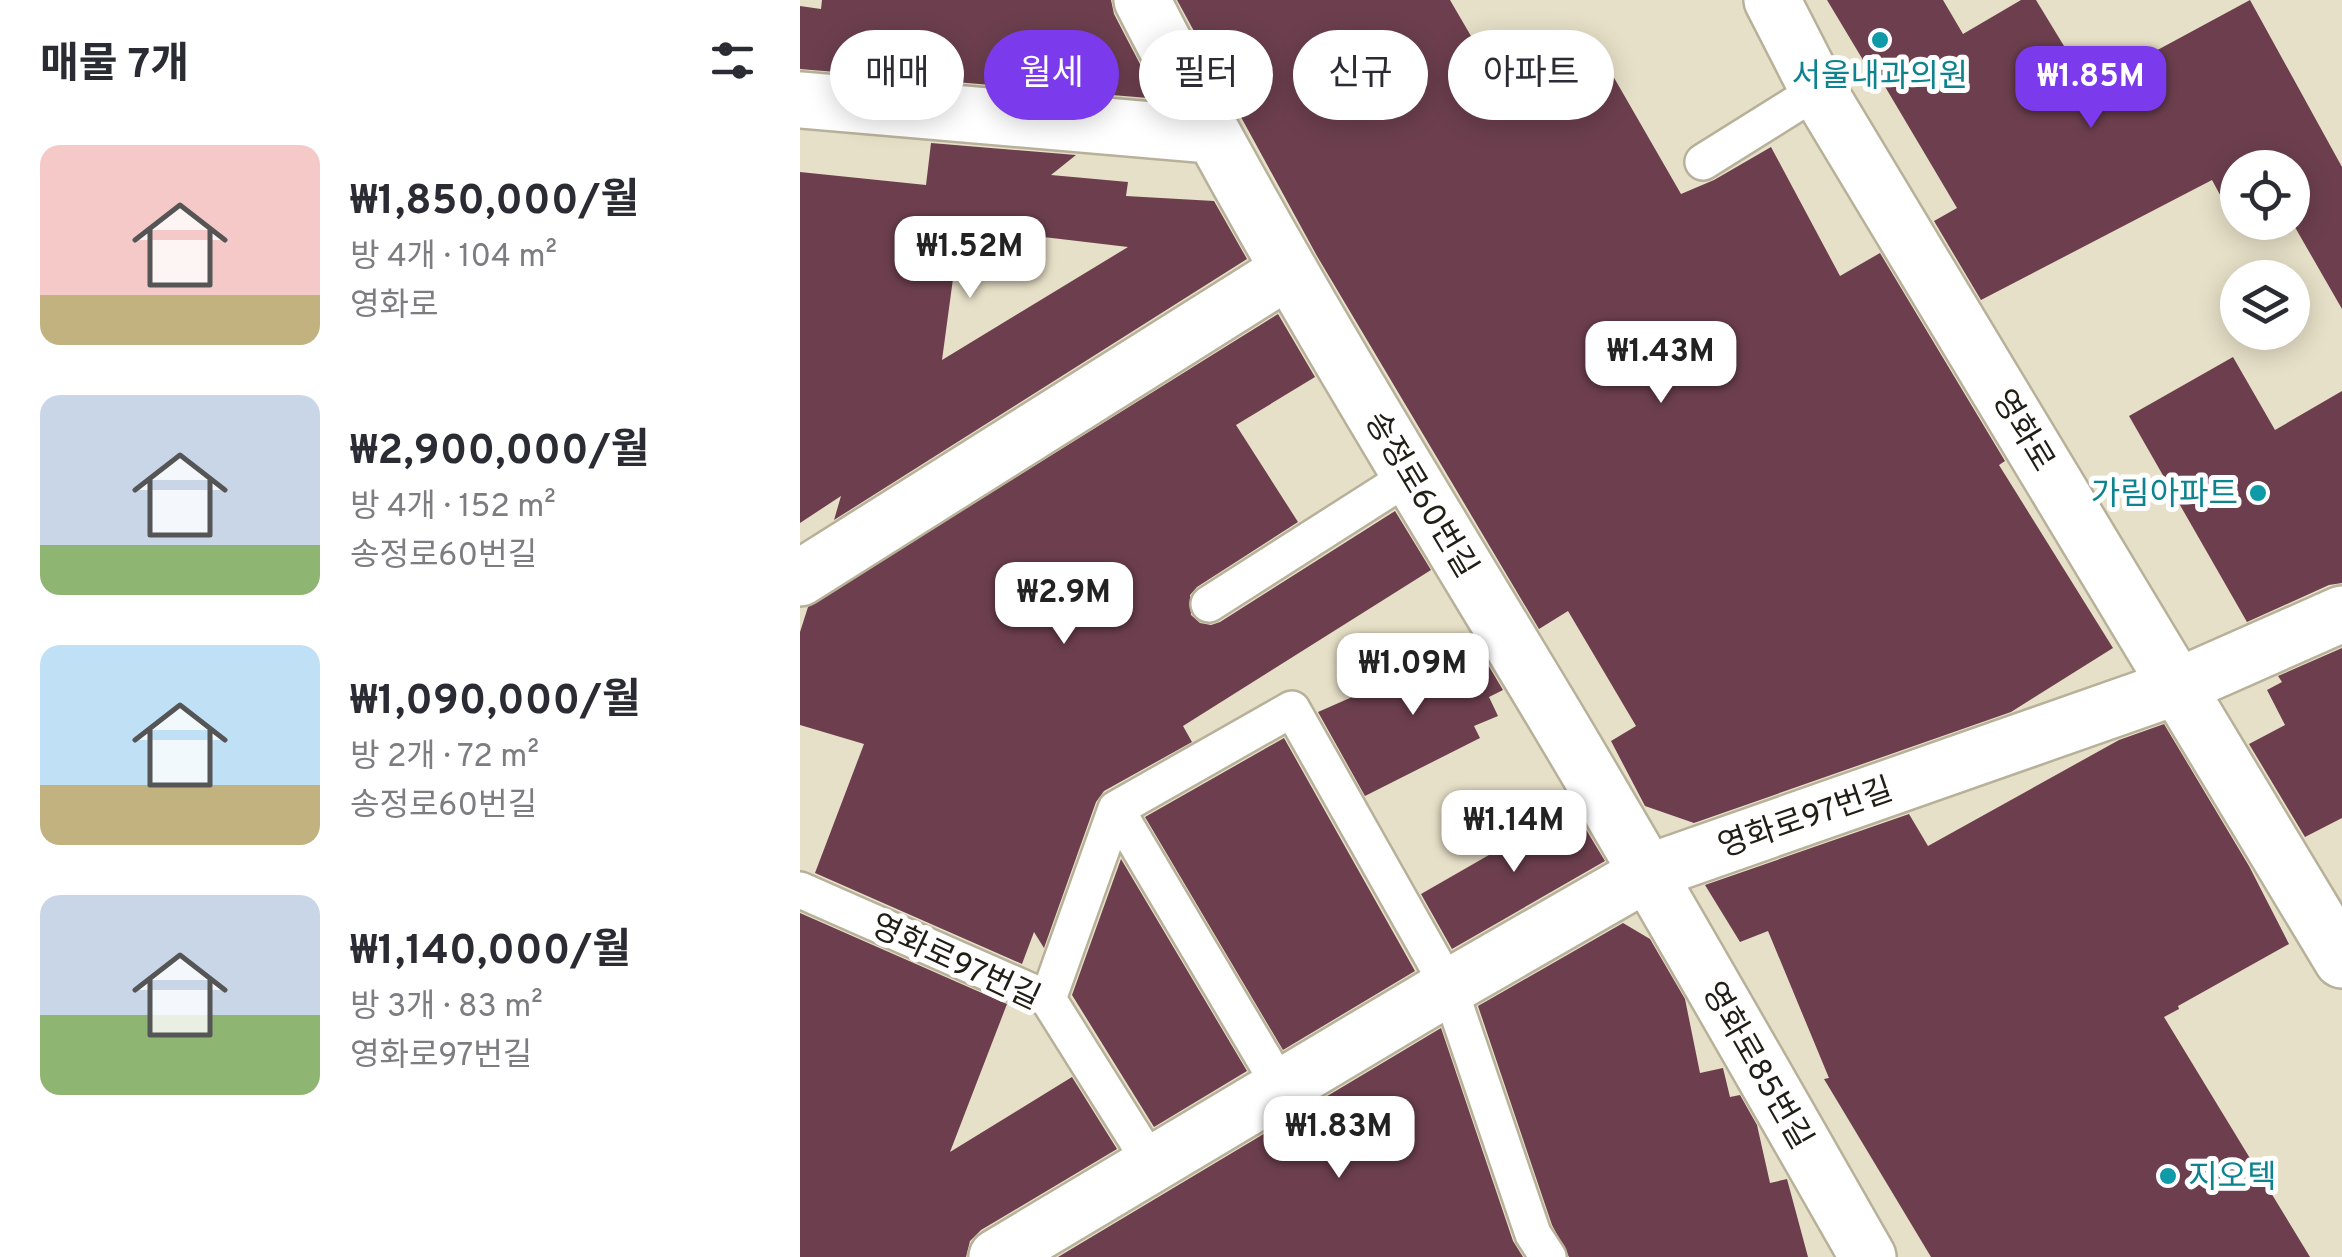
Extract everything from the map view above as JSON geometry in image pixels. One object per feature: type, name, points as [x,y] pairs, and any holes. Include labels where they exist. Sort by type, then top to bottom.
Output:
[{"type":"street","name":"송정로60번길","points":[[1142,0],[1210,135],[1288,270],[1649,872]]},
{"type":"street","name":"영화로","points":[[1772,0],[1818,90],[2342,960]]},
{"type":"street","points":[[800,100],[1210,135]]},
{"type":"street","points":[[800,578],[1288,270]]},
{"type":"street","name":"영화로97번길","points":[[997,1257],[1448,987],[1649,872],[2180,686],[2342,614]]},
{"type":"street","name":"영화로85번길","points":[[1649,872],[1868,1257]]},
{"type":"lane","points":[[1703,162],[1818,90]]},
{"type":"lane","points":[[1209,604],[1410,476]]},
{"type":"lane","points":[[1048,999],[1116,808],[1292,709],[1448,987],[1534,1234],[1548,1257]]},
{"type":"lane","points":[[1116,808],[1282,1088]]},
{"type":"lane","name":"영화로97번길","points":[[800,890],[1048,999],[1151,1164]]},
{"type":"building","points":[[822,0],[1111,0],[1114,14],[1139,62],[1139,97],[1119,96],[1119,30],[984,30],[984,84],[964,83],[964,30],[830,30],[830,72],[800,69],[800,6],[821,9]]},
{"type":"building","points":[[1177,0],[1450,0],[1468,30],[1448,30],[1448,120],[1614,120],[1614,78],[1681,194],[1771,147],[1840,276],[1880,253],[2005,461],[1999,465],[2113,648],[2011,712],[1694,823],[1645,806],[1611,741],[1636,726],[1568,611],[1539,629],[1317,256],[1243,120],[1273,120],[1273,30],[1193,30]]},
{"type":"building","points":[[1827,0],[1943,0],[1963,34],[2021,0],[2036,0],[2089,87],[2250,0],[2342,167],[2342,309],[2302,240],[2310,240],[2310,150],[2220,150],[2220,195],[2212,180],[1981,300],[1934,221],[1957,208],[1871,63],[1866,65]]},
{"type":"building","points":[[931,143],[1076,155],[1051,175],[1128,182],[1126,196],[1214,201],[1247,259],[834,520],[841,496],[800,523],[800,172],[926,185]],"holes":[[[960,227],[1128,247],[942,360]]]},
{"type":"building","points":[[1278,314],[1315,377],[1236,425],[1298,522],[1197,587],[1190,595],[1191,615],[1200,623],[1220,622],[1395,511],[1431,570],[1183,726],[1192,742],[1104,791],[1096,802],[1044,948],[1034,932],[1022,964],[815,873],[864,744],[800,725],[800,632],[808,607]]},
{"type":"building","name":"가림아파트","points":[[2233,357],[2275,430],[2342,391],[2342,583],[2329,585],[2247,622],[2129,416]]},
{"type":"building","points":[[1475,643],[1503,690],[1489,697],[1498,716],[1474,726],[1480,738],[1365,796],[1318,712]]},
{"type":"building","points":[[2342,648],[2342,818],[2305,837],[2249,744],[2285,725],[2267,690],[2282,682],[2278,676]]},
{"type":"building","points":[[2164,724],[2249,866],[2289,944],[2164,1017],[2310,1257],[1931,1257],[1824,1079],[1829,1078],[1768,931],[1740,942],[1705,885],[1909,814],[1928,846],[2119,740]]},
{"type":"building","points":[[1284,738],[1415,971],[1283,1050],[1145,817]]},
{"type":"building","points":[[1567,798],[1605,861],[1452,949],[1421,894],[1536,828],[1530,819]]},
{"type":"building","points":[[1121,859],[1247,1071],[1154,1127],[1072,995]]},
{"type":"building","points":[[800,913],[1007,1004],[950,1152],[1072,1077],[1117,1149],[981,1230],[970,1241],[966,1257],[800,1257]]},
{"type":"building","points":[[1623,923],[1650,939],[1685,999],[1700,1073],[1723,1068],[1730,1097],[1740,1095],[1757,1125],[1770,1183],[1787,1179],[1808,1257],[1569,1257],[1552,1225],[1478,1006]]},
{"type":"building","points":[[1441,1028],[1513,1241],[1523,1257],[1058,1257]]},
{"type":"place","name":"서울내과의원","points":[[1880,40]]},
{"type":"place","name":"가림아파트","points":[[2258,493]]},
{"type":"place","name":"지오텍","points":[[2168,1176]]}]
